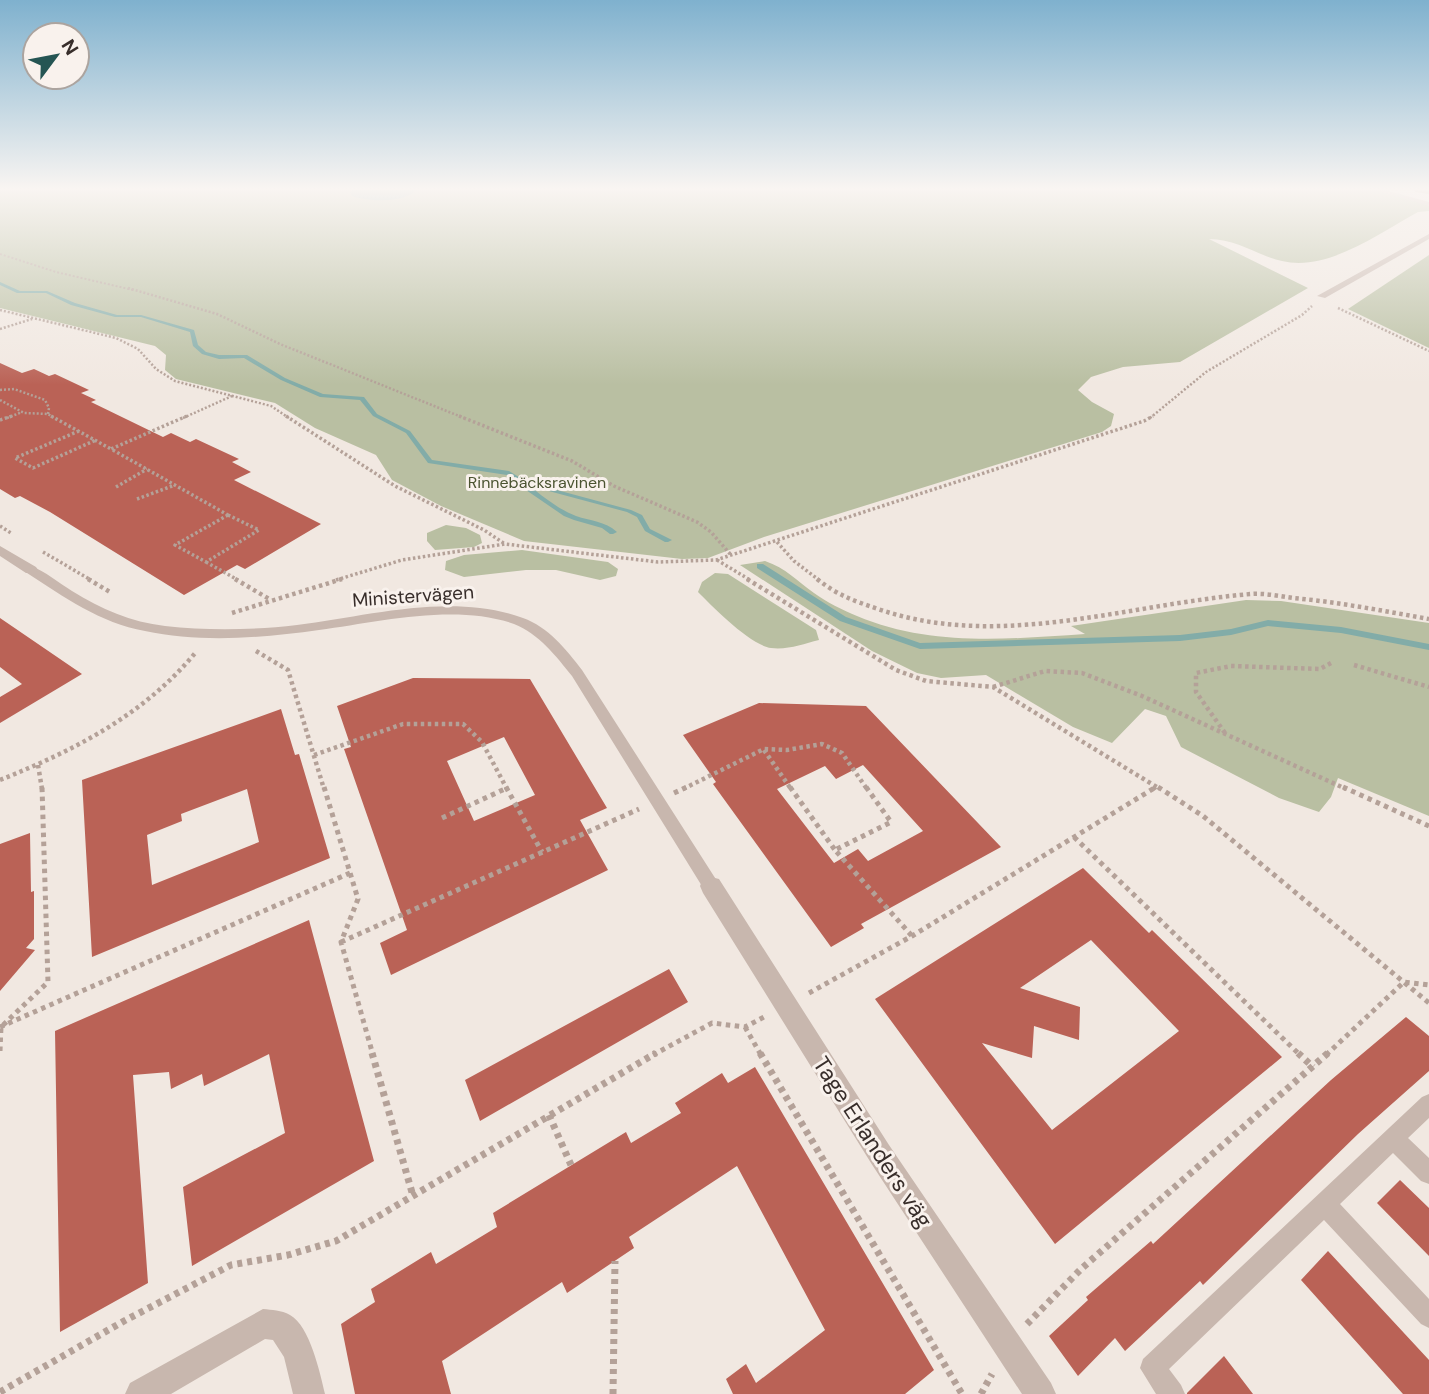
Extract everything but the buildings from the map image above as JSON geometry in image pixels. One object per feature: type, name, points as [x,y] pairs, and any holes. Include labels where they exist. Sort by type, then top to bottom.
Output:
[{"type":"street","points":[[1320,297],[1395,255]]},
{"type":"street","name":"Ministervägen","points":[[0,551],[31,570]]},
{"type":"street","name":"Tage Erlanders väg","points":[[711,886],[880,1154],[1040,1394]]},
{"type":"street","points":[[141,1394],[263,1324],[279,1326],[289,1334],[306,1376],[309,1394]]},
{"type":"lane","name":"Ministervägen","points":[[31,570],[114,619],[145,627],[209,633],[296,629],[388,616],[490,612],[520,621],[542,634],[561,652],[616,732],[711,886]]},
{"type":"lane","points":[[1171,1394],[1153,1368],[1429,1104]]},
{"type":"lane","points":[[1393,1138],[1429,1173]]},
{"type":"lane","points":[[1324,1204],[1429,1316]]},
{"type":"path","points":[[4,255],[217,314],[280,344],[572,461],[614,486],[696,522],[732,555]]},
{"type":"path","points":[[209,633],[218,619],[402,560],[505,544],[658,562],[690,563],[716,560],[1144,421],[1161,411],[1206,372],[1303,315],[1320,297],[1429,351]]},
{"type":"path","points":[[0,310],[116,338],[138,349],[156,369],[174,381],[271,406],[395,486],[484,530],[505,544]]},
{"type":"path","points":[[0,329],[33,319]]},
{"type":"path","points":[[0,390],[14,389],[45,400],[49,408],[48,414]]},
{"type":"path","points":[[111,449],[233,395]]},
{"type":"path","points":[[0,400],[31,415],[48,414],[228,516],[260,530],[206,562]]},
{"type":"path","points":[[0,420],[22,412]]},
{"type":"path","points":[[79,431],[15,458],[33,468],[96,440]]},
{"type":"path","points":[[116,487],[148,469]]},
{"type":"path","points":[[137,499],[176,485]]},
{"type":"path","points":[[228,516],[175,545],[271,601]]},
{"type":"path","points":[[0,526],[15,535]]},
{"type":"path","points":[[776,541],[794,561],[838,595],[899,615],[951,625],[999,626],[1077,619],[1253,594],[1318,600],[1429,619]]},
{"type":"path","points":[[37,548],[111,593]]},
{"type":"path","points":[[716,560],[896,670],[926,681],[992,687],[1044,715],[1203,816],[1429,1003]]},
{"type":"path","points":[[0,780],[38,765],[120,721],[163,690],[198,650],[184,650]]},
{"type":"path","points":[[255,651],[288,670],[358,899],[341,942],[413,1196]]},
{"type":"path","points":[[1226,734],[1196,692],[1196,673],[1231,666],[1320,670],[1331,663]]},
{"type":"path","points":[[1354,665],[1429,687]]},
{"type":"path","points":[[992,687],[1022,677],[1063,669],[1142,696],[1429,826]]},
{"type":"path","points":[[314,755],[402,724],[463,724],[482,743],[542,852]]},
{"type":"path","points":[[659,800],[764,750],[787,750],[822,744],[842,753],[891,822],[835,850]]},
{"type":"path","points":[[764,750],[835,850],[912,936]]},
{"type":"path","points":[[0,1051],[0,1027],[48,982],[42,783],[38,765]]},
{"type":"path","points":[[0,1392],[124,1321],[231,1265],[288,1255],[336,1241],[549,1115],[712,1023],[745,1027],[912,936],[1157,786]]},
{"type":"path","points":[[442,818],[507,788]]},
{"type":"path","points":[[341,942],[643,807]]},
{"type":"path","points":[[1074,837],[1313,1067]]},
{"type":"path","points":[[0,1027],[350,873]]},
{"type":"path","points":[[985,1391],[1007,1345],[1081,1269],[1313,1067],[1404,982],[1429,985]]},
{"type":"path","points":[[745,1027],[962,1394]]},
{"type":"path","points":[[549,1115],[571,1165]]},
{"type":"path","points":[[613,1394],[615,1261]]},
{"type":"green space","name":"Rinnebäcksravinen","points":[[0,255],[1241,255],[1308,288],[1180,362],[1123,367],[1091,377],[1078,390],[1092,402],[1114,414],[1111,426],[1102,432],[764,537],[708,558],[682,559],[524,541],[441,506],[392,480],[376,455],[315,428],[275,403],[176,379],[165,370],[166,355],[155,346],[0,308]]},
{"type":"green space","points":[[1266,255],[1337,255],[1299,263]]},
{"type":"green space","points":[[1429,255],[1429,255],[1429,348],[1348,309]]},
{"type":"green space","points":[[446,525],[466,528],[480,535],[482,543],[474,547],[435,550],[427,541],[427,533]]},
{"type":"green space","points":[[522,550],[608,562],[618,569],[616,576],[600,580],[556,570],[526,570],[464,577],[445,570],[446,561],[464,555]]},
{"type":"green space","points":[[765,561],[785,571],[824,600],[857,616],[913,633],[941,637],[999,639],[1085,634],[1071,626],[1246,600],[1281,601],[1429,623],[1429,816],[1338,778],[1331,797],[1319,812],[1279,798],[1181,747],[1166,716],[1145,709],[1112,743],[1073,727],[986,675],[941,678],[917,673],[872,651],[740,565]]},
{"type":"green space","points":[[715,573],[728,574],[816,630],[819,640],[771,648],[753,640],[698,592],[702,582]]},
{"type":"waterway","points":[[0,283],[19,292],[47,292],[73,304],[117,316],[141,316],[192,331],[196,346],[204,353],[219,357],[245,356],[283,379],[322,396],[362,398],[375,415],[408,432],[430,462],[509,473],[525,483],[629,511],[640,516],[647,530],[668,540]]},
{"type":"waterway","points":[[525,484],[528,489],[566,514],[604,526],[613,532]]},
{"type":"waterway","points":[[760,566],[843,619],[920,646],[1180,638],[1231,632],[1268,623],[1341,630],[1429,647]]}]
